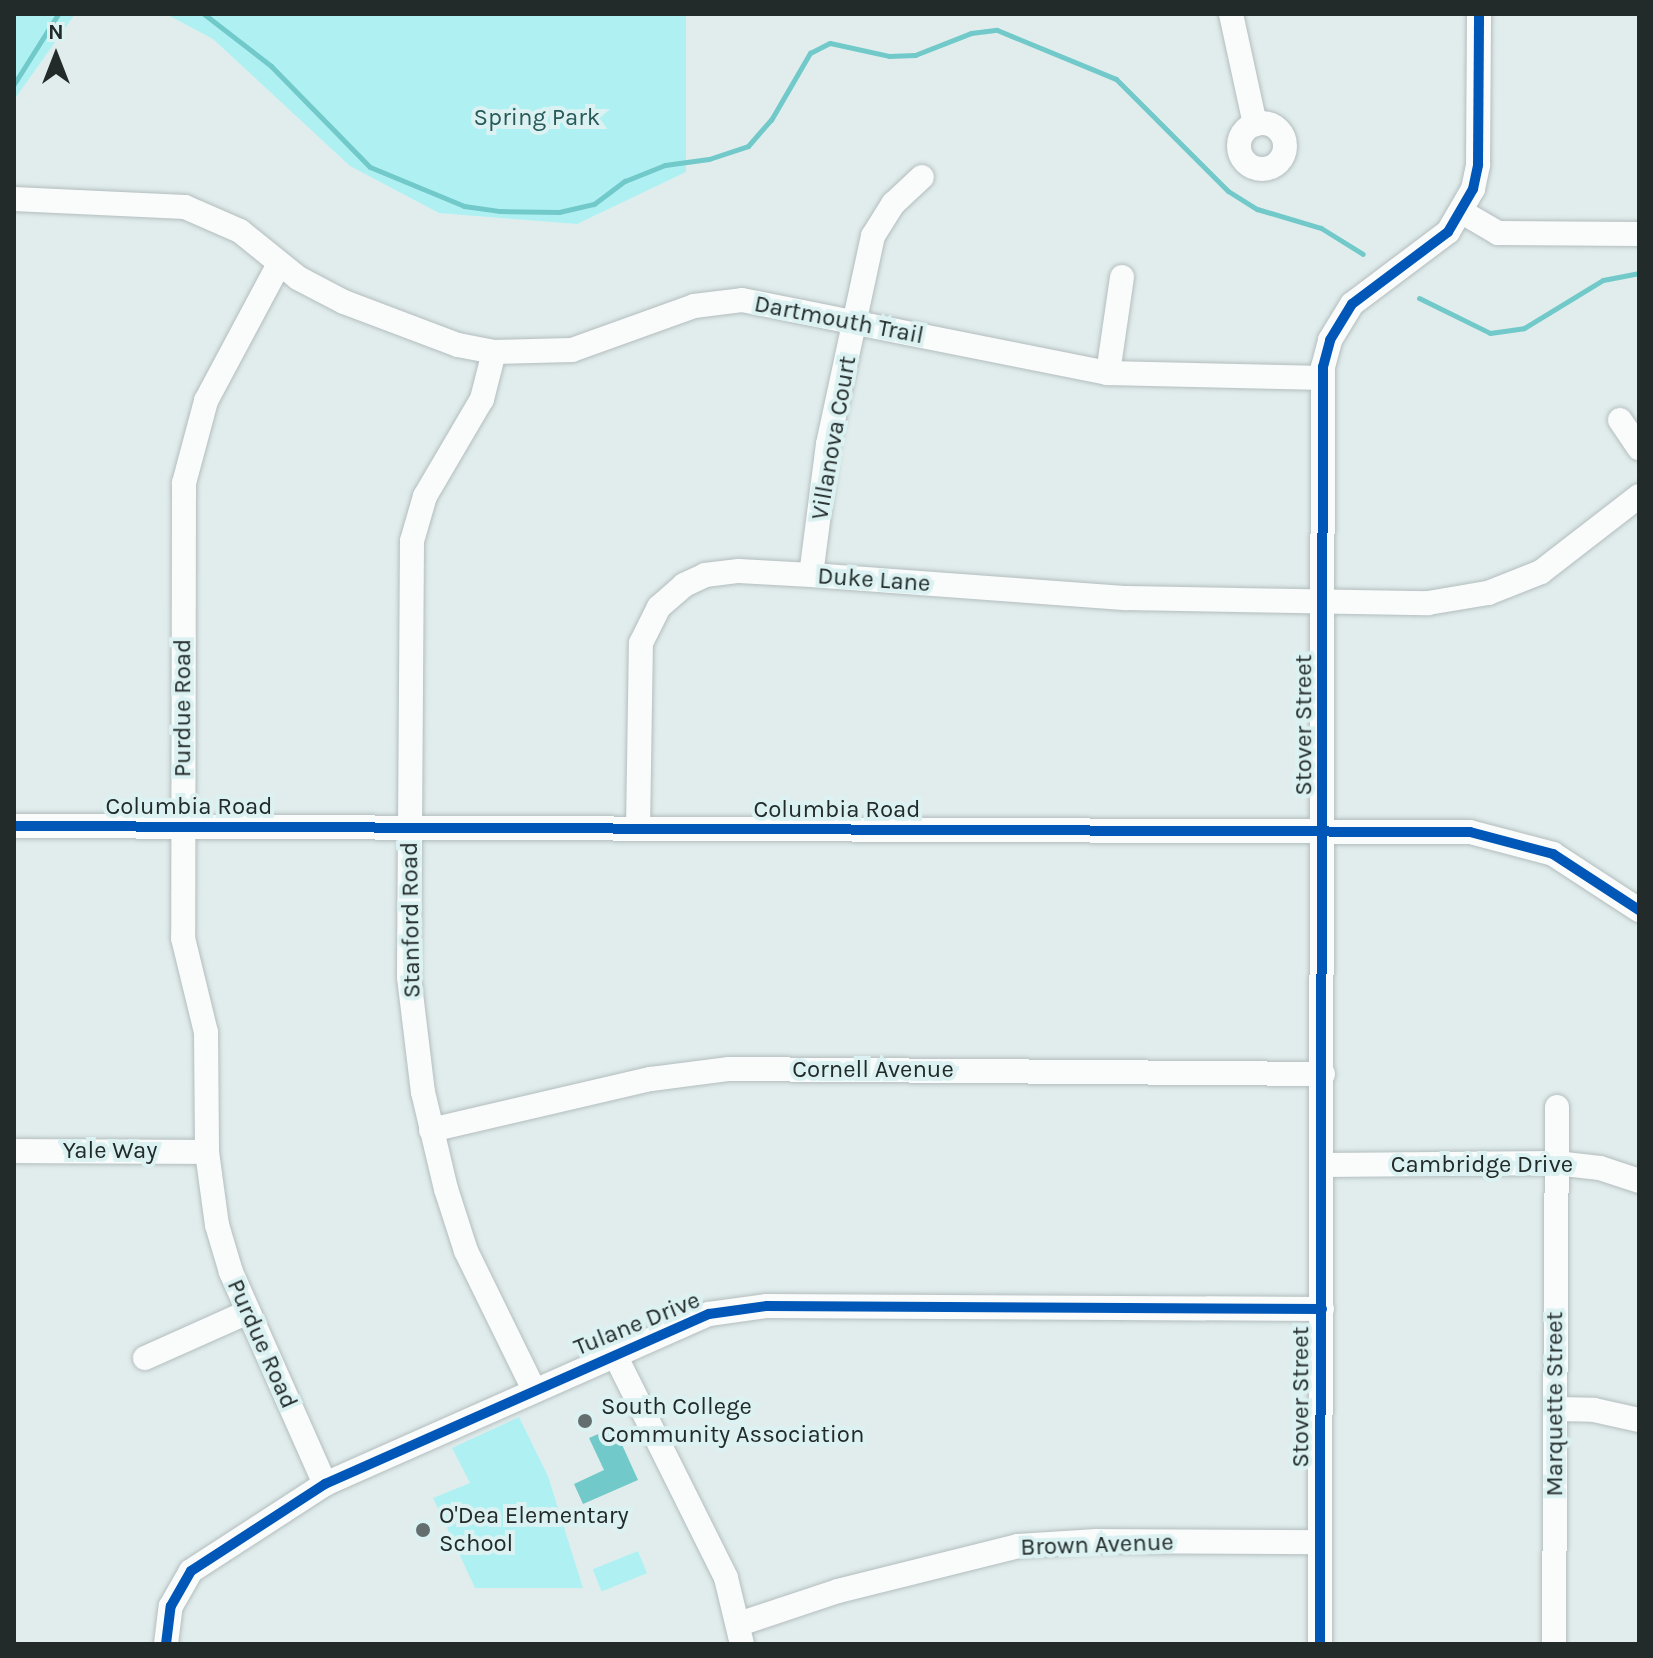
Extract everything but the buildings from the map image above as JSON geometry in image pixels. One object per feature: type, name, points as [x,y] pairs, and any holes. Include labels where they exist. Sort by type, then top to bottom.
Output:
[{"type":"street","points":[[1231,14],[1255,124]]},
{"type":"street","name":"Stover Street","points":[[1320,1644],[1325,601],[1323,378],[1330,340],[1352,304],[1448,232],[1462,212],[1478,165],[1479,14]]},
{"type":"street","name":"Villanova Court","points":[[811,575],[828,444],[873,236],[894,203],[922,177]]},
{"type":"street","name":"Dartmouth Trail","points":[[14,199],[159,202],[185,207],[240,231],[279,264],[382,318],[494,352],[572,350],[717,301],[761,302],[1108,373],[1323,378]]},
{"type":"street","points":[[1462,212],[1498,233],[1639,234]]},
{"type":"street","name":"Purdue Road","points":[[279,264],[206,401],[184,483],[183,938],[206,1032],[207,1152],[217,1225],[248,1312],[325,1484]]},
{"type":"street","points":[[1108,373],[1122,277]]},
{"type":"street","name":"Stanford Road","points":[[494,352],[482,399],[425,496],[412,541],[409,977],[431,1130],[466,1251],[534,1390]]},
{"type":"street","points":[[1620,420],[1639,448]]},
{"type":"street","name":"Duke Lane","points":[[638,829],[639,659],[659,607],[684,585],[705,575],[739,571],[1127,598],[1428,603],[1488,593],[1569,555],[1639,496]]},
{"type":"street","name":"Columbia Road","points":[[14,826],[1470,832],[1521,842],[1580,868],[1636,900]]},
{"type":"street","name":"Cornell Avenue","points":[[431,1130],[651,1079],[729,1069],[1323,1074]]},
{"type":"street","name":"Marquette Street","points":[[1554,1644],[1557,1107]]},
{"type":"street","name":"Yale Way","points":[[14,1151],[207,1152]]},
{"type":"street","name":"Cambridge Drive","points":[[1322,1165],[1556,1163],[1600,1168],[1639,1181]]},
{"type":"street","name":"Tulane Drive","points":[[166,1644],[171,1606],[191,1571],[325,1484],[614,1353],[709,1314],[767,1306],[1322,1309]]},
{"type":"street","points":[[145,1358],[248,1312]]},
{"type":"street","points":[[614,1353],[726,1578],[740,1634]]},
{"type":"street","points":[[1555,1409],[1594,1410],[1639,1420]]},
{"type":"street","name":"Brown Avenue","points":[[740,1634],[838,1591],[1018,1546],[1097,1541],[1320,1542]]},
{"type":"green space","points":[[14,14],[75,14],[14,100]]},
{"type":"green space","name":"Spring Park","points":[[166,14],[686,14],[686,172],[577,224],[439,213],[350,166],[213,39]]},
{"type":"green space","points":[[519,1417],[548,1476],[583,1588],[475,1588],[433,1498],[470,1483],[452,1448]]},
{"type":"green space","points":[[638,1551],[647,1573],[602,1592],[593,1569]]},
{"type":"shaded area","points":[[614,1427],[638,1480],[583,1504],[574,1484],[604,1470],[589,1438]]},
{"type":"waterway","points":[[14,84],[58,14]]},
{"type":"waterway","points":[[204,14],[271,66],[370,167],[464,206],[499,211],[559,212],[594,204],[625,181],[665,165],[709,159],[748,146],[771,120],[810,53],[830,43],[889,56],[915,55],[971,33],[997,30],[1116,79],[1228,191],[1257,209],[1321,228],[1363,254]]},
{"type":"waterway","points":[[1419,298],[1490,333],[1524,328],[1603,280],[1639,273]]},
{"type":"cycle path","points":[[1320,1644],[1323,367],[1330,340],[1352,304],[1448,232],[1473,189],[1478,165],[1479,14]]},
{"type":"cycle path","points":[[14,826],[1470,832],[1553,854],[1639,910]]},
{"type":"cycle path","points":[[166,1644],[171,1606],[191,1571],[325,1484],[709,1314],[767,1306],[1322,1309]]},
{"type":"place","name":"South College Community Association","points":[[585,1421]]},
{"type":"place","name":"O'Dea Elementary School","points":[[423,1530]]}]
